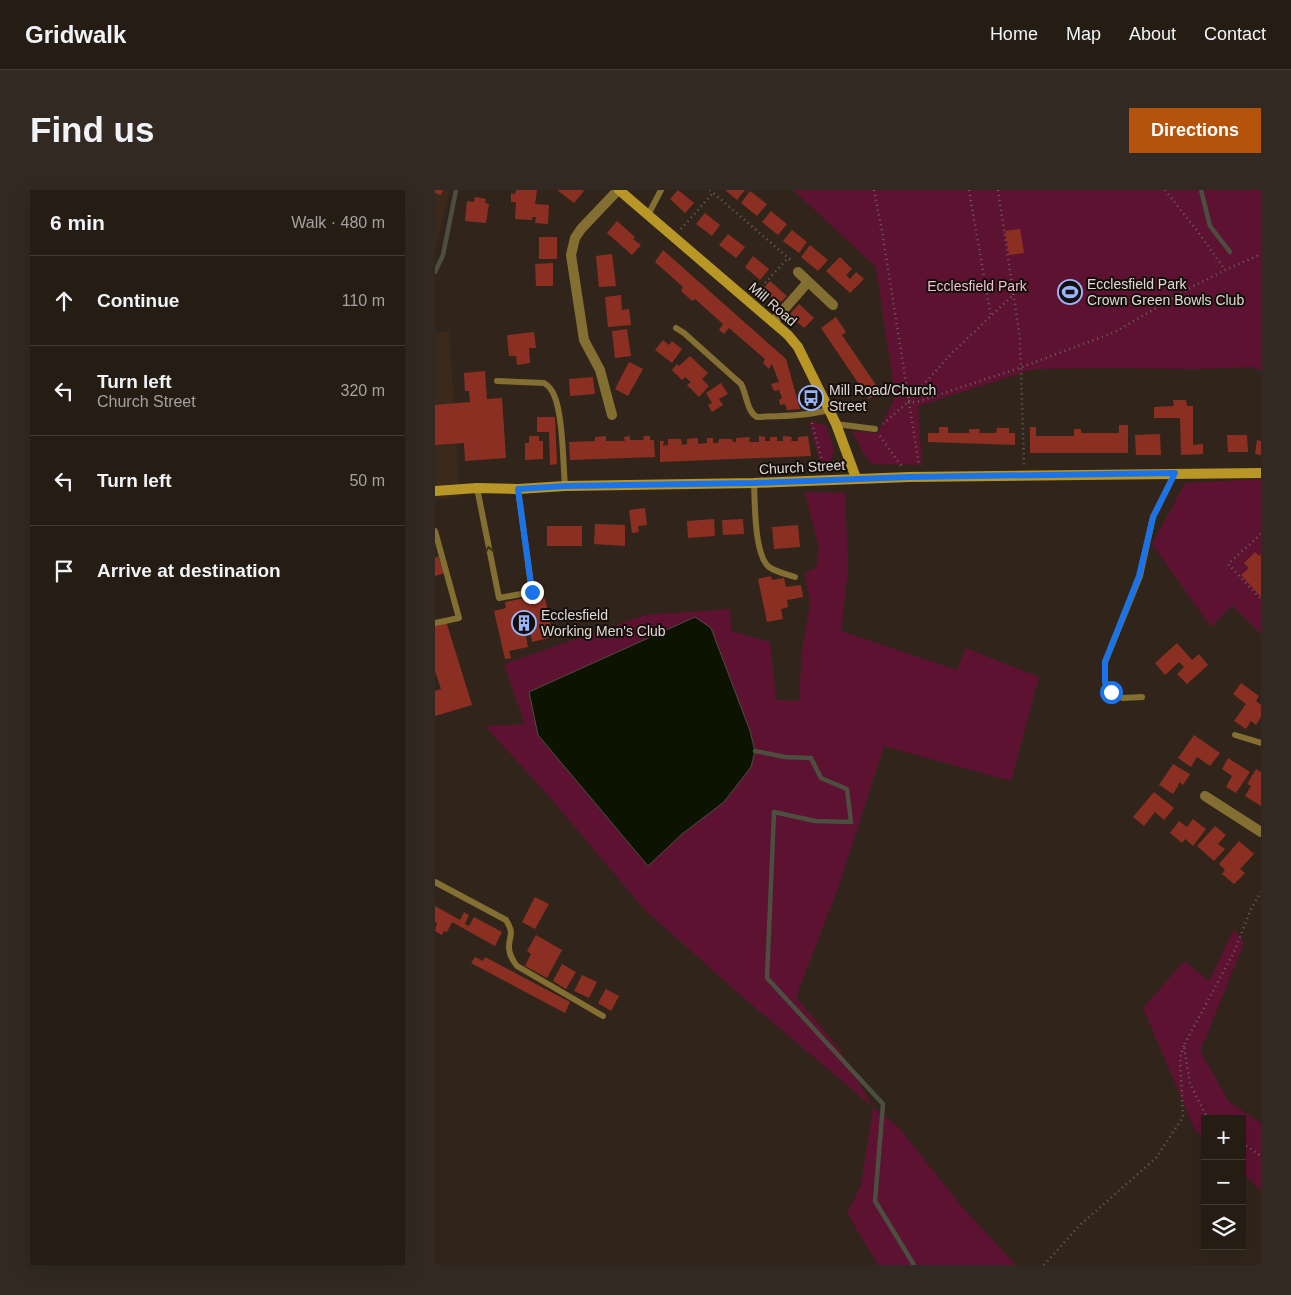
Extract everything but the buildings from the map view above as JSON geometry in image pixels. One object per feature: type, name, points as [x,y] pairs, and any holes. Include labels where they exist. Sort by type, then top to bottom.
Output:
[{"type":"main road","name":"Mill Road","points":[[619,190],[749,301],[798,346],[836,424],[856,478]]},
{"type":"main road","name":"Church Street","points":[[435,491],[477,488],[518,489],[565,486],[754,483],[920,476],[1261,473]]},
{"type":"street","points":[[611,415],[608,396],[600,370],[584,340],[571,255],[575,238],[581,229],[619,190]]},
{"type":"street","points":[[798,272],[833,305]]},
{"type":"street","points":[[773,322],[808,282]]},
{"type":"street","points":[[1205,796],[1261,832]]},
{"type":"lane","points":[[648,215],[661,190]]},
{"type":"lane","points":[[676,328],[684,332],[741,384],[746,393],[749,410],[757,417],[809,414],[829,410]]},
{"type":"lane","points":[[497,381],[544,383],[550,387],[555,396],[558,409],[565,486]]},
{"type":"lane","points":[[836,424],[875,429]]},
{"type":"lane","points":[[1142,697],[1123,698],[1111,692],[1105,682],[1105,662],[1139,576],[1153,517],[1175,473]]},
{"type":"lane","points":[[754,483],[760,553],[769,567],[795,577]]},
{"type":"lane","points":[[477,488],[499,598],[532,592],[518,489]]},
{"type":"lane","points":[[435,531],[459,618],[435,623]]},
{"type":"lane","points":[[1235,735],[1261,743]]},
{"type":"lane","points":[[435,882],[506,920],[511,928],[509,947],[511,958],[517,966],[603,1016]]},
{"type":"path","points":[[710,190],[797,265],[798,272]]},
{"type":"path","points":[[874,190],[920,476]]},
{"type":"path","points":[[969,190],[991,317]]},
{"type":"path","points":[[998,190],[1020,339],[1025,475]]},
{"type":"path","points":[[1166,190],[1225,270]]},
{"type":"path","points":[[674,237],[713,193]]},
{"type":"path","points":[[908,402],[917,402],[1022,367],[1115,332],[1225,270],[1257,256],[1261,257]]},
{"type":"path","points":[[749,301],[788,258]]},
{"type":"path","points":[[909,477],[875,429],[908,402],[951,354],[1013,295]]},
{"type":"path","points":[[809,414],[827,480]]},
{"type":"path","points":[[1261,534],[1228,564],[1261,599]]},
{"type":"path","points":[[1044,1265],[1080,1225],[1156,1158],[1183,1117],[1180,1058],[1184,1045],[1234,952],[1251,910],[1261,892]]},
{"type":"path","points":[[1184,1045],[1190,1084],[1206,1115]]},
{"type":"path","points":[[1246,1146],[1261,1156]]},
{"type":"shaded area","points":[[435,190],[450,190],[435,249]]},
{"type":"shaded area","points":[[449,331],[460,497],[435,500],[435,333]]},
{"type":"shaded area","points":[[695,617],[711,628],[750,731],[755,751],[751,767],[724,802],[682,834],[648,866],[538,735],[529,692]]},
{"type":"green space","name":"Ecclesfield Park","points":[[793,190],[1261,190],[1261,371],[1253,367],[1034,369],[918,406],[922,465],[872,464],[852,431],[878,433],[895,397],[876,267]]},
{"type":"green space","points":[[809,421],[825,425],[832,443],[831,461],[821,467]]},
{"type":"green space","points":[[1261,479],[1261,634],[1232,605],[1211,627],[1152,544],[1185,483]]},
{"type":"green space","points":[[805,492],[845,493],[848,569],[841,631],[957,670],[966,648],[1039,677],[1011,781],[884,746],[838,888],[796,997],[840,1050],[873,1107],[738,993],[644,909],[547,794],[485,726],[525,724],[504,664],[645,615],[730,609],[731,631],[770,642],[776,700],[799,701],[802,651],[810,604],[805,573],[816,568],[819,548]]},
{"type":"green space","points":[[1234,929],[1244,943],[1200,1051],[1229,1102],[1261,1123],[1261,1190],[1246,1177],[1246,1115],[1201,1115],[1201,1135],[1195,1130],[1143,1008],[1184,961],[1209,981]]},
{"type":"green space","points":[[873,1107],[899,1128],[963,1208],[1016,1265],[878,1265],[847,1213],[861,1185]]},
{"type":"waterway","points":[[435,272],[443,255],[456,190]]},
{"type":"waterway","points":[[1201,190],[1210,226],[1230,252]]},
{"type":"waterway","points":[[755,751],[785,757],[811,758],[821,778],[847,789],[851,822],[815,821],[774,812],[767,978],[883,1104],[875,1201],[914,1265]]},
{"type":"place","name":"Ecclesfield Park Crown Green Bowls Club","points":[[1070,292]]},
{"type":"place","name":"Mill Road/Church Street","points":[[811,398]]},
{"type":"place","name":"Ecclesfield Working Men's Club","points":[[524,623]]},
{"type":"route","points":[[532,592],[518,489],[565,486],[754,483],[856,478],[1175,473],[1153,517],[1139,576],[1105,662],[1105,682],[1111,692]]}]
